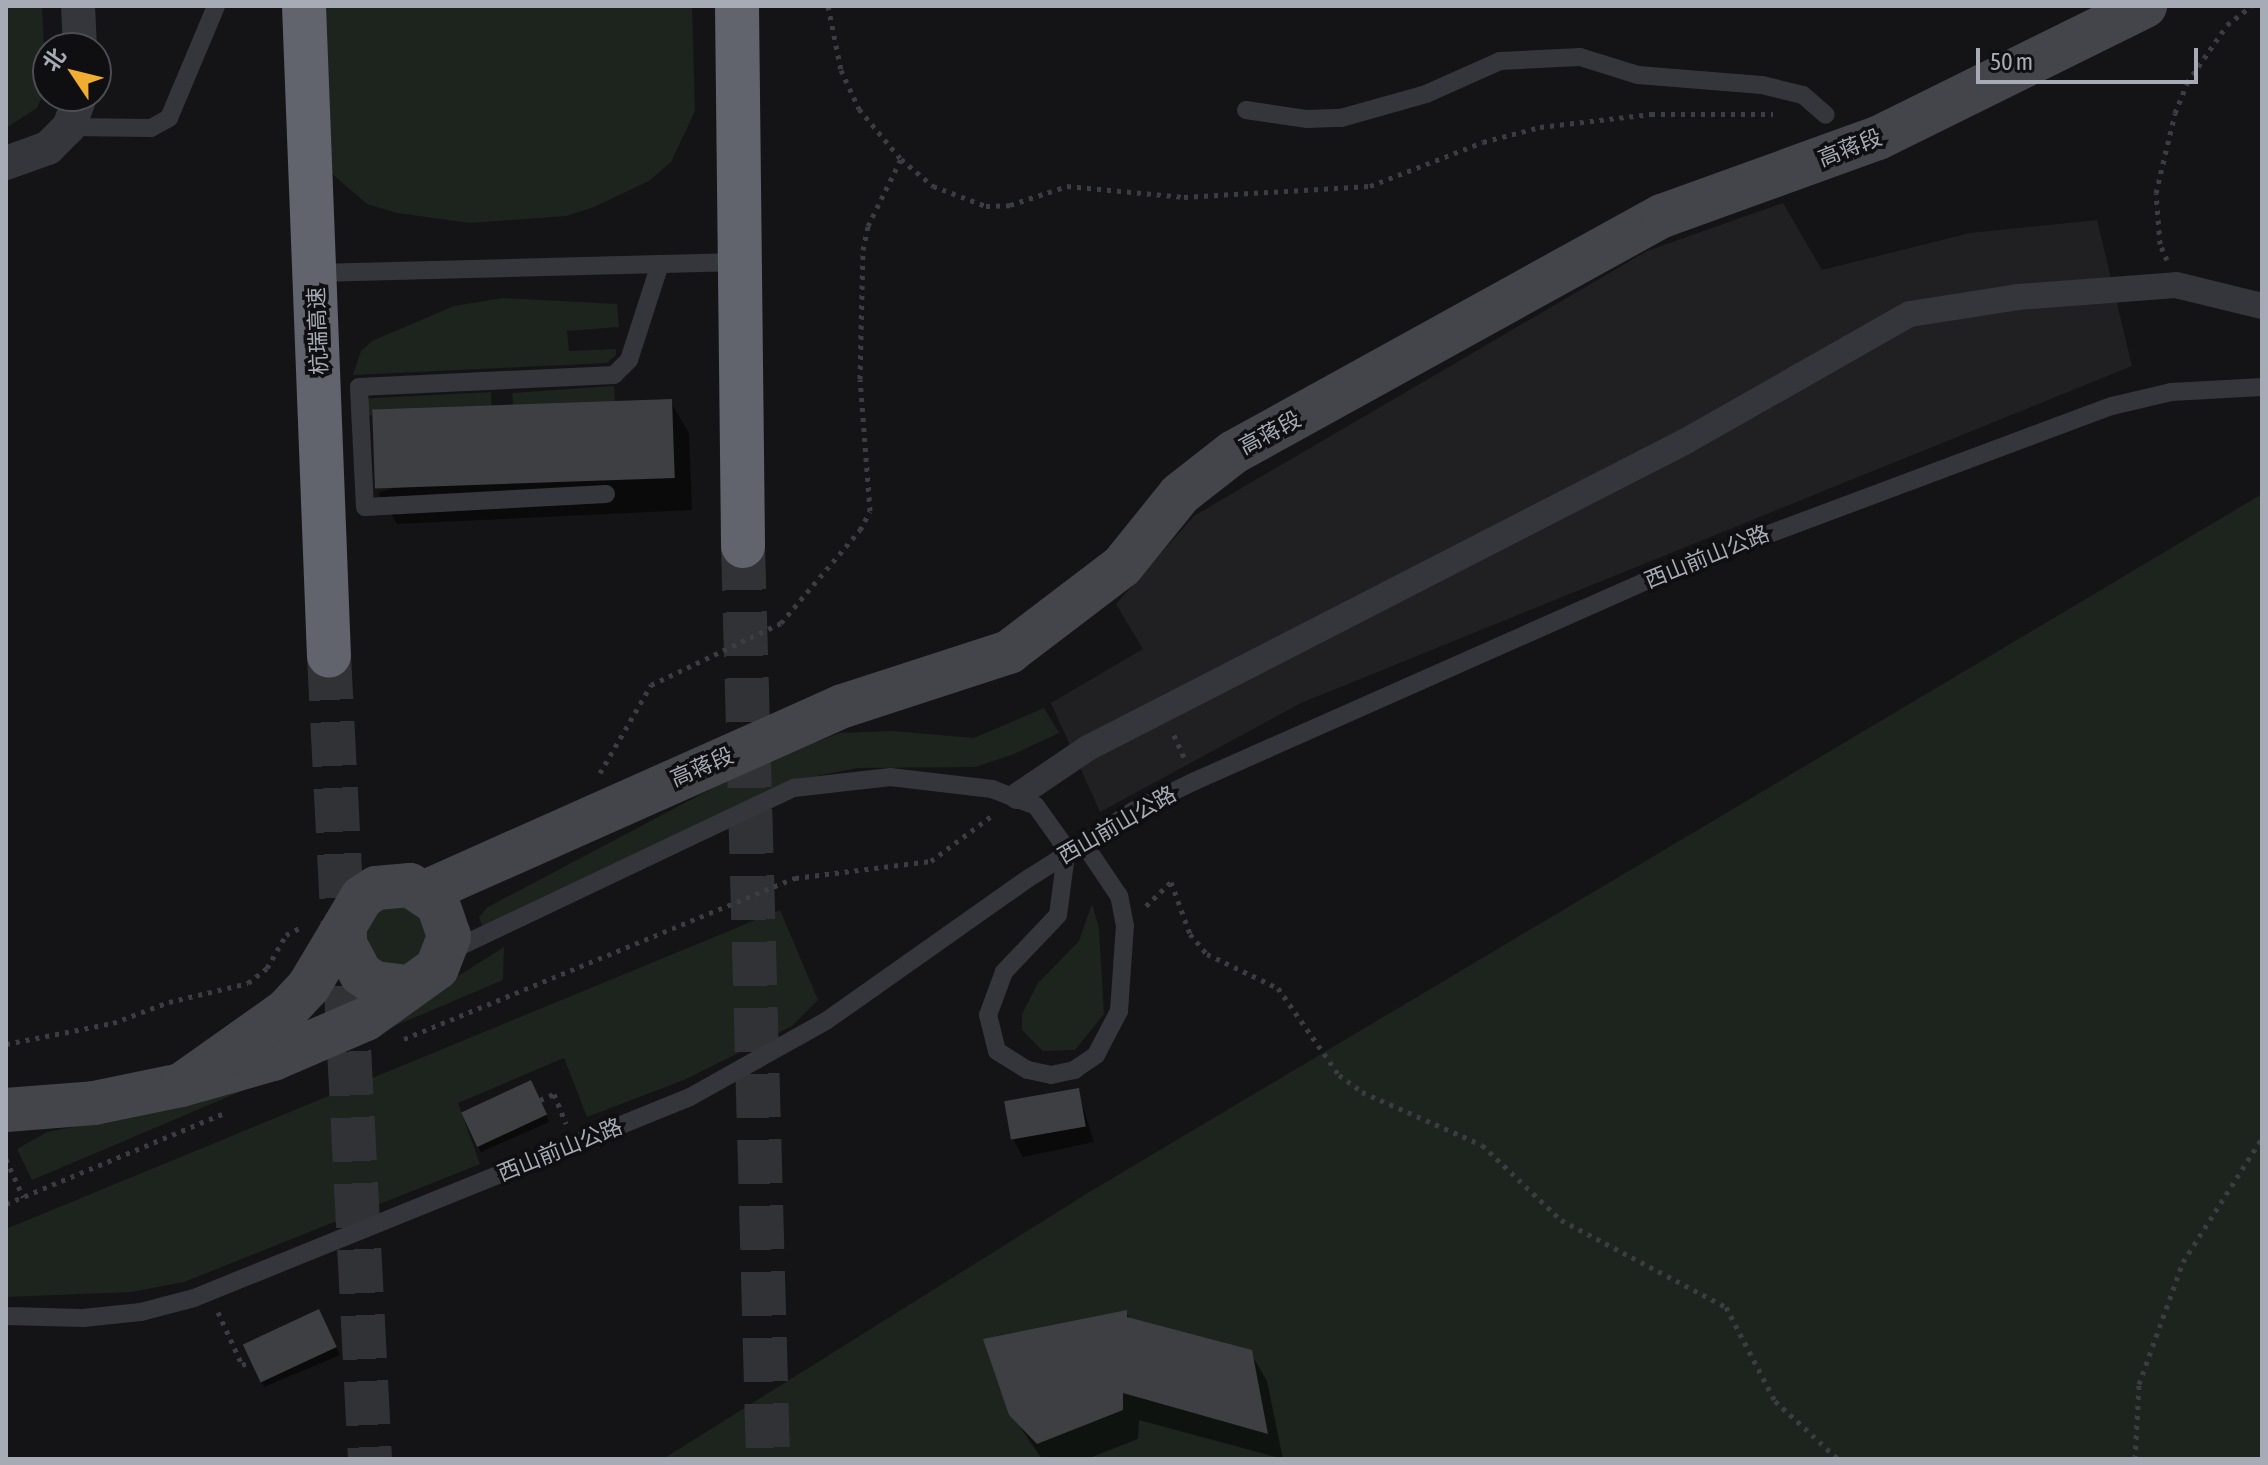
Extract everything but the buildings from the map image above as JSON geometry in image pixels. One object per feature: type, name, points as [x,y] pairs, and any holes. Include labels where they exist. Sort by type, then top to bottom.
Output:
[{"type":"highway","name":"杭瑞高速","points":[[304,6],[329,656]]},
{"type":"highway","points":[[737,6],[743,546]]},
{"type":"main road","name":"高蒋段","points":[[425,892],[843,706],[1009,652],[1122,566],[1180,494],[1234,452],[1662,216],[1878,138],[2145,6]]},
{"type":"main road","points":[[6,1110],[94,1103],[181,1085],[273,1059],[353,1025],[408,987],[424,980],[446,954],[446,919],[425,892],[410,885],[376,888],[330,924],[309,986],[287,1010],[181,1085]]},
{"type":"main road","points":[[330,924],[361,974],[391,988],[408,987]]},
{"type":"street","points":[[78,6],[79,32]]},
{"type":"street","points":[[6,163],[48,148],[74,112]]},
{"type":"street","points":[[1017,796],[1088,748],[1686,441],[1910,314],[2107,288],[2176,285],[2262,306]]},
{"type":"lane","points":[[79,112],[151,128],[169,118],[216,6]]},
{"type":"lane","points":[[1246,110],[1307,119],[1341,118],[1426,94],[1500,61],[1580,57],[1638,75],[1762,85],[1803,95],[1826,115]]},
{"type":"lane","points":[[316,273],[740,262]]},
{"type":"lane","points":[[606,494],[365,507],[359,387],[614,375],[629,360],[660,264]]},
{"type":"lane","name":"西山前山公路","points":[[6,1316],[83,1318],[141,1312],[209,1292],[690,1097],[771,1056],[1029,878],[1133,811],[1195,781],[1662,574],[1993,449],[2112,406],[2171,392],[2262,387]]},
{"type":"lane","points":[[446,954],[794,788],[890,777],[1017,796],[1052,823],[1061,841],[1063,884],[1058,915],[1004,972],[993,991],[988,1015],[997,1051],[1028,1070],[1051,1075],[1074,1070],[1096,1055],[1119,1011],[1125,926],[1119,896],[1080,846]]},
{"type":"path","points":[[828,6],[841,70],[859,109],[901,159],[933,186],[986,206],[1010,205],[1067,186],[1184,197],[1370,186],[1483,142],[1540,127],[1651,114],[1826,115]]},
{"type":"path","points":[[2199,290],[2166,258],[2156,193],[2187,83],[2227,25],[2251,6]]},
{"type":"path","points":[[602,812],[593,780],[609,764],[651,685],[781,623],[842,554],[870,511],[860,379],[863,250],[868,226],[901,159]]},
{"type":"path","points":[[1163,710],[1195,781]]},
{"type":"path","points":[[401,1040],[795,878],[931,861],[1017,796]]},
{"type":"path","points":[[1125,926],[1171,882],[1190,934],[1207,954],[1278,988],[1339,1075],[1362,1092],[1482,1145],[1561,1220],[1726,1307],[1775,1401],[1838,1459]]},
{"type":"path","points":[[6,1044],[113,1023],[248,983],[267,968],[286,935],[330,924]]},
{"type":"path","points":[[540,1100],[554,1094],[575,1144]]},
{"type":"path","points":[[6,1204],[241,1107]]},
{"type":"path","points":[[2135,1459],[2139,1384],[2183,1262],[2262,1138]]},
{"type":"path","points":[[6,1159],[23,1197]]},
{"type":"path","points":[[209,1292],[242,1365],[250,1362]]},
{"type":"shaded area","points":[[6,6],[42,6],[43,32],[32,32],[32,111],[6,128]]},
{"type":"shaded area","points":[[317,6],[692,6],[695,111],[671,162],[649,181],[594,207],[566,216],[470,223],[397,213],[367,204],[330,172]]},
{"type":"shaded area","points":[[1783,203],[1822,270],[1970,233],[2097,220],[2132,366],[1301,703],[1100,812],[1051,703],[1143,649],[1116,604],[1194,516],[1647,251]]},
{"type":"shaded area","points":[[503,298],[617,304],[619,327],[567,331],[569,351],[616,349],[616,355],[607,363],[353,375],[361,351],[372,341],[454,306]]},
{"type":"shaded area","points":[[614,386],[615,402],[513,409],[512,393]]},
{"type":"shaded area","points":[[491,392],[492,409],[368,415],[367,398]]},
{"type":"shaded area","points":[[2262,494],[2262,1459],[663,1459],[1091,1191]]},
{"type":"shaded area","points":[[1044,708],[1059,733],[1014,754],[975,767],[858,768],[800,779],[493,926],[482,925],[479,917],[488,907],[764,761],[840,733],[893,731],[974,738]]},
{"type":"shaded area","points":[[1092,904],[1099,928],[1104,1014],[1075,1050],[1043,1051],[1022,1030],[1022,1014],[1038,983],[1079,941]]},
{"type":"shaded area","points":[[416,907],[432,939],[411,969],[375,966],[361,926],[374,908]]},
{"type":"shaded area","points":[[780,910],[818,1000],[792,1026],[684,1080],[587,1117],[564,1058],[458,1103],[480,1164],[184,1282],[131,1292],[6,1297],[6,1229]]},
{"type":"shaded area","points":[[504,947],[503,980],[32,1180],[17,1149],[47,1132],[199,1103],[365,1035]]},
{"type":"tunnel","points":[[743,546],[768,1459]]},
{"type":"tunnel","points":[[329,656],[370,1459]]}]
